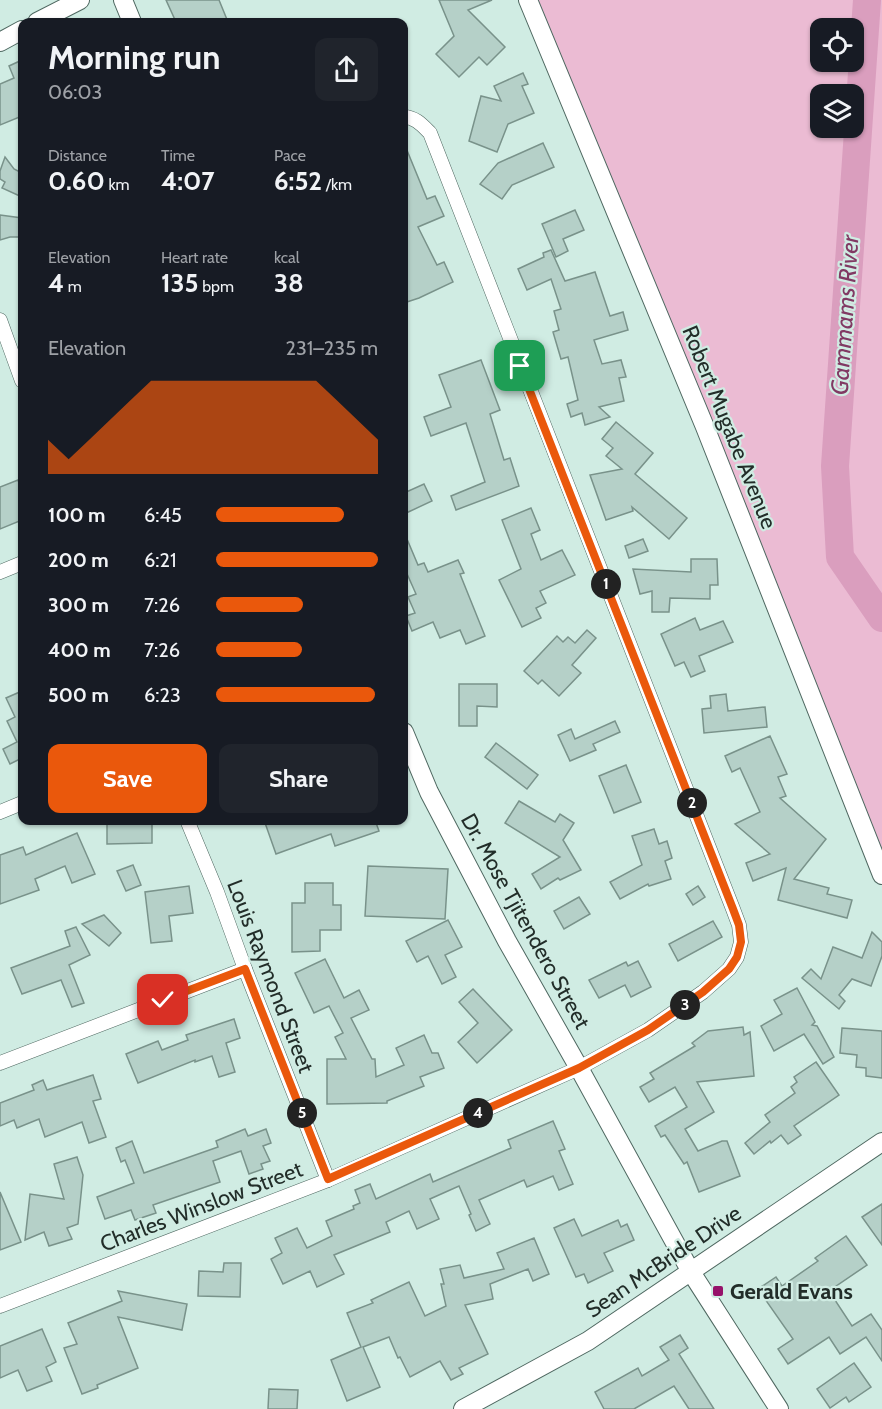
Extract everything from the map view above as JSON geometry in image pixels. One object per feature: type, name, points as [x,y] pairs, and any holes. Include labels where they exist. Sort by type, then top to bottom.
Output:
[{"type":"main road","points":[[45,18],[80,0]]},
{"type":"main road","points":[[123,0],[130,18]]},
{"type":"main road","name":"Robert Mugabe Avenue","points":[[528,0],[710,438],[882,875]]},
{"type":"main road","points":[[0,42],[18,32]]},
{"type":"main road","name":"Dr. Mose Tjitendero Street","points":[[408,742],[429,792],[507,941],[692,1272],[779,1409]]},
{"type":"main road","name":"Sean McBride Drive","points":[[463,1409],[588,1341],[882,1142]]},
{"type":"street","name":"Charles Winslow Street","points":[[0,1306],[328,1179],[579,1068],[648,1030],[703,992],[729,969],[737,957],[741,942],[739,925],[430,133],[421,123],[408,117]]},
{"type":"street","points":[[1,325],[18,370]]},
{"type":"street","points":[[0,572],[18,565]]},
{"type":"street","points":[[0,812],[18,805]]},
{"type":"street","name":"Louis Raymond Street","points":[[189,825],[328,1179]]},
{"type":"street","points":[[0,1063],[245,969]]},
{"type":"shaded area","points":[[528,0],[882,0],[882,875]]},
{"type":"building","points":[[166,0],[219,0],[226,18],[174,18]]},
{"type":"building","points":[[439,0],[492,0],[468,10],[505,47],[487,65],[479,57],[459,77],[436,54],[454,36]]},
{"type":"building","points":[[18,62],[18,118],[0,125],[0,84],[14,78],[9,66]]},
{"type":"building","points":[[523,73],[528,84],[522,86],[534,113],[508,124],[497,152],[469,141],[481,96],[501,101],[494,86]]},
{"type":"building","points":[[543,143],[554,167],[512,185],[502,199],[480,184],[498,163]]},
{"type":"building","points":[[408,153],[427,199],[435,196],[444,216],[418,227],[437,265],[444,262],[453,282],[408,302]]},
{"type":"building","points":[[5,157],[18,171],[18,195],[2,188],[5,182],[0,179]]},
{"type":"building","points":[[575,210],[584,230],[563,239],[568,251],[556,257],[542,224]]},
{"type":"building","points":[[0,215],[18,217],[18,237],[0,240]]},
{"type":"building","points":[[551,250],[565,281],[595,272],[610,316],[623,312],[628,330],[594,340],[602,364],[621,360],[626,377],[619,378],[624,401],[599,407],[610,417],[585,425],[582,413],[571,417],[567,404],[578,400],[568,357],[561,359],[553,332],[559,330],[554,311],[561,309],[551,279],[527,290],[518,269],[544,257],[543,253]]},
{"type":"building","points":[[481,360],[500,410],[490,414],[504,460],[510,458],[519,486],[456,510],[451,496],[485,482],[466,423],[431,436],[424,417],[451,407],[439,375]]},
{"type":"building","points":[[616,422],[653,453],[635,474],[687,518],[669,539],[632,507],[633,511],[606,520],[590,475],[622,469],[606,456],[613,448],[602,439]]},
{"type":"building","points":[[18,480],[18,522],[0,529],[0,487]]},
{"type":"building","points":[[424,484],[432,501],[408,512],[408,491]]},
{"type":"building","points":[[531,508],[540,530],[531,534],[541,560],[562,550],[575,575],[540,591],[546,603],[536,608],[541,618],[522,627],[499,580],[521,569],[502,520]]},
{"type":"building","points":[[643,539],[648,551],[629,558],[625,546]]},
{"type":"building","points":[[408,541],[418,565],[424,563],[428,572],[458,560],[464,573],[460,574],[485,636],[466,644],[460,630],[440,638],[433,622],[412,631],[408,615],[415,613],[408,597],[416,594],[408,576]]},
{"type":"building","points":[[691,559],[717,559],[718,585],[710,585],[710,599],[670,598],[669,612],[652,612],[652,591],[640,594],[633,569],[691,572]]},
{"type":"building","points":[[695,618],[700,630],[723,621],[733,642],[699,656],[705,671],[691,677],[684,662],[675,666],[661,634]]},
{"type":"building","points":[[587,630],[596,638],[572,665],[581,673],[559,696],[542,680],[538,684],[524,671],[557,636],[563,642],[568,637],[575,643]]},
{"type":"building","points":[[459,684],[497,684],[497,707],[477,706],[477,726],[459,726]]},
{"type":"building","points":[[18,693],[18,760],[10,764],[3,749],[17,742],[7,721],[15,717],[6,698]]},
{"type":"building","points":[[726,694],[728,711],[765,707],[767,727],[704,733],[702,709],[711,708],[710,696]]},
{"type":"building","points":[[615,721],[620,732],[593,744],[596,750],[570,761],[558,735],[571,729],[575,739]]},
{"type":"building","points":[[770,736],[787,774],[778,777],[786,796],[780,798],[826,839],[794,879],[829,888],[827,894],[852,900],[847,918],[778,900],[786,868],[753,881],[746,863],[770,854],[735,824],[760,812],[740,768],[732,772],[725,756]]},
{"type":"building","points":[[496,743],[538,775],[527,789],[485,757]]},
{"type":"building","points":[[626,765],[641,802],[614,813],[599,776]]},
{"type":"building","points":[[519,801],[555,822],[560,814],[574,823],[563,840],[581,870],[560,880],[558,878],[541,889],[532,874],[560,857],[505,823]]},
{"type":"building","points":[[107,825],[152,825],[152,843],[107,844]]},
{"type":"building","points":[[266,825],[377,825],[379,831],[335,846],[331,834],[276,854]]},
{"type":"building","points":[[654,829],[659,844],[667,841],[672,858],[665,861],[671,879],[649,886],[648,884],[620,899],[610,882],[642,865],[632,836]]},
{"type":"building","points":[[77,833],[95,874],[72,883],[65,866],[35,879],[39,890],[0,904],[0,855],[23,847],[26,855]]},
{"type":"building","points":[[133,865],[141,885],[126,891],[117,871]]},
{"type":"building","points":[[368,866],[448,869],[445,919],[365,916]]},
{"type":"building","points":[[305,883],[333,883],[333,905],[341,905],[341,930],[320,930],[320,951],[292,952],[292,903],[305,903]]},
{"type":"building","points":[[189,886],[193,913],[169,916],[172,941],[151,943],[145,892]]},
{"type":"building","points":[[698,886],[705,897],[693,905],[686,894]]},
{"type":"building","points":[[579,897],[590,914],[564,929],[554,911]]},
{"type":"building","points":[[104,915],[121,933],[109,946],[82,924]]},
{"type":"building","points":[[448,920],[462,947],[445,955],[456,977],[442,984],[428,956],[417,962],[406,941]]},
{"type":"building","points":[[713,921],[722,937],[678,961],[669,944]]},
{"type":"building","points":[[76,927],[90,955],[69,965],[84,1003],[72,1007],[61,980],[22,994],[11,968],[70,946],[65,931]]},
{"type":"building","points":[[872,932],[882,942],[882,956],[871,986],[852,979],[839,995],[845,1001],[839,1009],[802,978],[811,969],[821,979],[833,947],[862,958]]},
{"type":"building","points":[[325,959],[344,998],[359,990],[369,1010],[351,1018],[372,1059],[375,1059],[376,1077],[404,1065],[396,1048],[424,1035],[432,1053],[438,1053],[444,1068],[420,1077],[424,1086],[387,1101],[387,1103],[327,1104],[327,1059],[346,1059],[335,1037],[343,1033],[329,1006],[314,1013],[295,973]]},
{"type":"building","points":[[638,961],[651,987],[631,997],[625,985],[599,998],[589,980],[626,962],[628,966]]},
{"type":"building","points":[[797,988],[815,1022],[812,1025],[817,1026],[834,1057],[823,1064],[804,1034],[774,1051],[761,1026],[782,1014],[774,1000]]},
{"type":"building","points":[[473,989],[512,1030],[477,1063],[458,1042],[478,1023],[459,1002]]},
{"type":"building","points":[[234,1019],[240,1038],[226,1043],[235,1072],[219,1077],[212,1056],[195,1062],[195,1060],[138,1083],[126,1054],[158,1041],[162,1050],[188,1040],[186,1035]]},
{"type":"building","points":[[743,1027],[744,1035],[750,1032],[754,1076],[697,1082],[714,1112],[685,1129],[698,1151],[727,1141],[740,1176],[699,1192],[687,1162],[684,1164],[665,1135],[661,1137],[655,1126],[687,1107],[675,1087],[649,1102],[640,1087],[654,1079],[650,1073],[695,1046],[692,1043],[708,1031]]},
{"type":"building","points":[[842,1028],[882,1031],[882,1078],[866,1076],[866,1068],[856,1067],[857,1055],[840,1053]]},
{"type":"building","points":[[816,1062],[839,1095],[794,1126],[801,1135],[788,1144],[781,1135],[754,1154],[745,1143],[770,1122],[765,1115],[795,1093],[791,1087],[797,1082],[794,1077]]},
{"type":"building","points":[[93,1075],[101,1099],[93,1101],[106,1137],[89,1143],[82,1122],[45,1137],[39,1119],[17,1128],[14,1120],[0,1126],[0,1103],[34,1090],[32,1085],[43,1080],[47,1090]]},
{"type":"building","points":[[553,1121],[565,1149],[559,1151],[573,1184],[559,1190],[553,1176],[527,1187],[524,1180],[479,1200],[490,1224],[476,1231],[459,1186],[430,1199],[439,1219],[417,1229],[409,1211],[386,1222],[390,1232],[334,1255],[344,1274],[317,1287],[310,1271],[283,1284],[271,1259],[282,1253],[275,1238],[297,1228],[307,1248],[332,1236],[326,1221],[354,1209],[353,1206],[360,1203],[355,1190],[370,1184],[376,1199],[430,1174],[433,1182],[511,1148],[508,1140]]},
{"type":"building","points":[[245,1129],[248,1136],[266,1129],[271,1143],[263,1146],[270,1161],[261,1164],[263,1169],[249,1174],[241,1151],[213,1161],[220,1182],[153,1205],[156,1213],[135,1220],[131,1210],[105,1219],[97,1197],[134,1183],[125,1160],[121,1162],[116,1148],[132,1141],[144,1173],[218,1147],[216,1141]]},
{"type":"building","points":[[77,1157],[83,1175],[78,1224],[67,1228],[72,1239],[49,1246],[44,1232],[25,1240],[30,1194],[64,1199],[54,1164]]},
{"type":"building","points":[[0,1192],[21,1242],[0,1250]]},
{"type":"building","points":[[882,1204],[882,1245],[862,1217]]},
{"type":"building","points":[[574,1219],[582,1236],[618,1220],[621,1227],[627,1224],[634,1240],[604,1253],[613,1271],[588,1283],[584,1274],[576,1277],[554,1228]]},
{"type":"building","points":[[846,1236],[867,1265],[829,1291],[852,1326],[871,1314],[882,1330],[882,1361],[866,1337],[840,1354],[829,1337],[788,1364],[778,1349],[793,1339],[758,1289],[776,1277],[782,1286],[818,1261],[815,1258]]},
{"type":"building","points":[[534,1238],[549,1274],[533,1281],[528,1269],[490,1284],[493,1299],[465,1305],[488,1354],[459,1368],[463,1374],[451,1380],[440,1361],[410,1377],[389,1337],[363,1347],[380,1387],[347,1401],[331,1360],[361,1347],[347,1313],[373,1303],[371,1300],[409,1282],[425,1316],[446,1306],[440,1269],[460,1265],[464,1278],[504,1269],[497,1253]]},
{"type":"building","points":[[224,1263],[241,1263],[240,1297],[198,1296],[199,1271],[223,1272]]},
{"type":"building","points":[[118,1291],[187,1304],[182,1330],[118,1317],[138,1368],[97,1385],[98,1388],[82,1394],[64,1348],[77,1344],[68,1323],[122,1301]]},
{"type":"building","points":[[42,1329],[56,1362],[46,1367],[52,1381],[27,1391],[18,1370],[0,1378],[0,1346]]},
{"type":"building","points":[[680,1335],[688,1348],[679,1354],[714,1409],[689,1409],[674,1386],[634,1409],[604,1409],[595,1392],[638,1368],[642,1376],[669,1360],[660,1347]]},
{"type":"building","points":[[854,1363],[871,1387],[849,1402],[846,1397],[830,1408],[817,1389]]},
{"type":"building","points":[[269,1389],[298,1390],[297,1409],[268,1409]]},
{"type":"waterway","name":"Gammams River","points":[[867,0],[835,466],[840,557],[882,618]]},
{"type":"place","name":"Gerald Evans","points":[[718,1291]]},
{"type":"route","points":[[163,1000],[245,969],[328,1179],[579,1068],[648,1030],[703,992],[729,969],[737,957],[741,942],[739,925],[520,366]]}]
